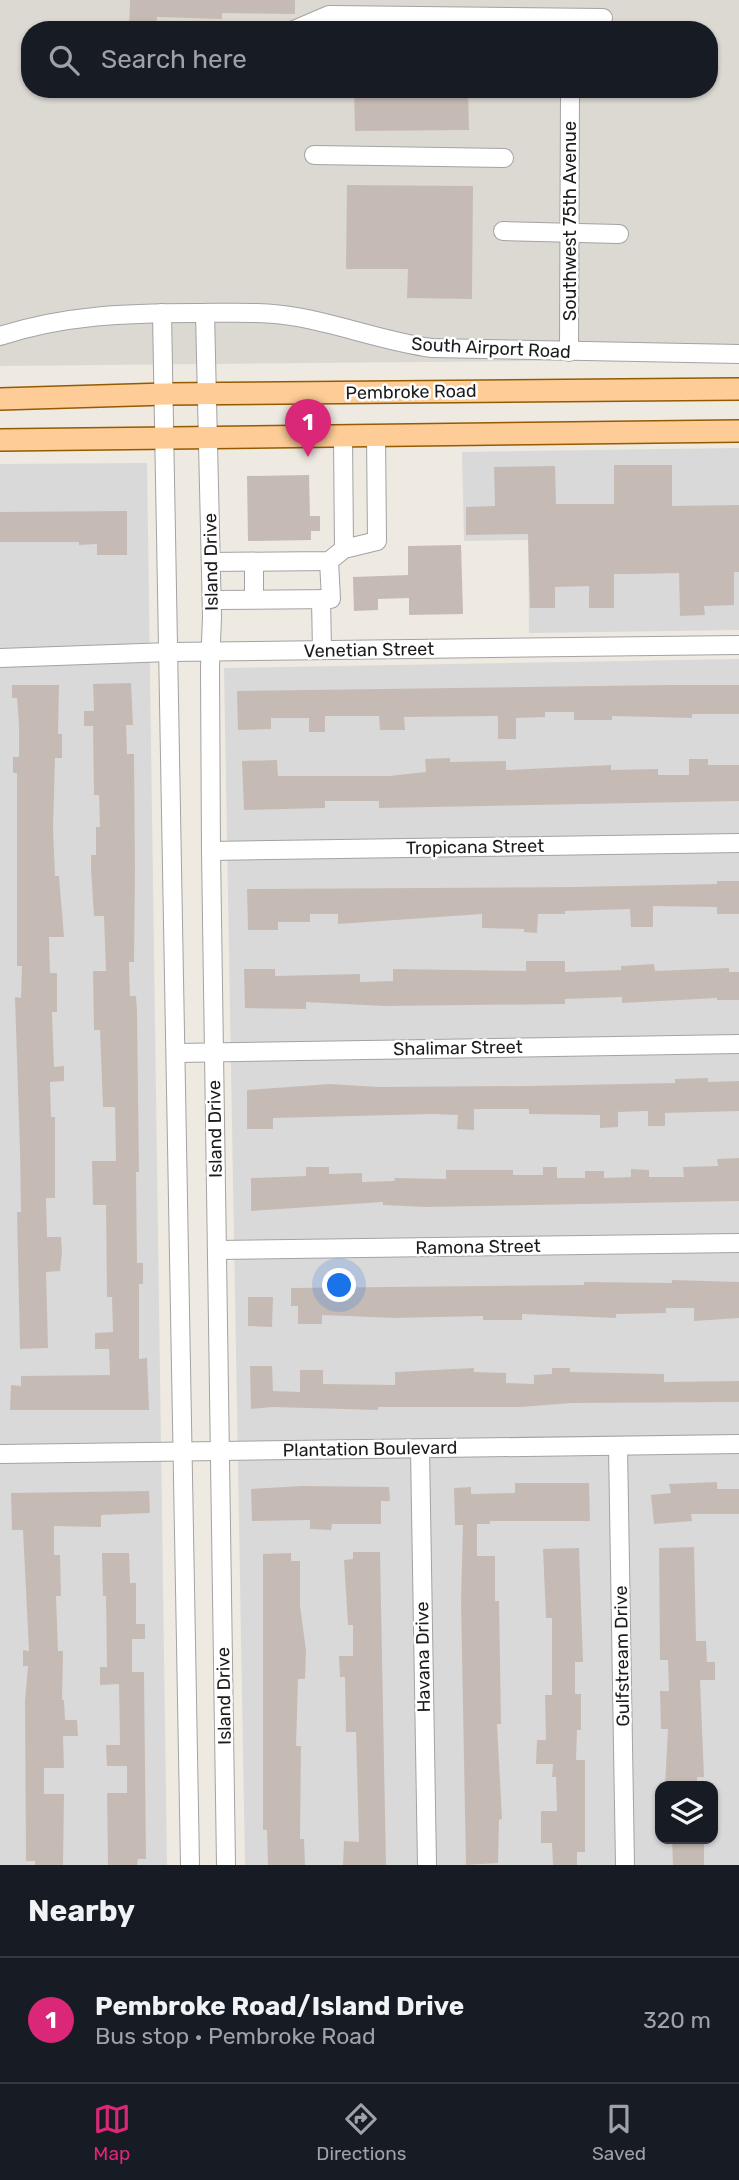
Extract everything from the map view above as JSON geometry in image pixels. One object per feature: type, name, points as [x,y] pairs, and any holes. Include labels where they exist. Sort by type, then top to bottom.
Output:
[{"type":"main road","name":"Pembroke Road","points":[[0,399],[166,394],[739,389]]},
{"type":"main road","points":[[0,440],[739,431]]},
{"type":"street","points":[[315,21],[329,15],[490,21]]},
{"type":"street","points":[[586,21],[603,18]]},
{"type":"street","name":"Southwest 75th Avenue","points":[[569,352],[570,98]]},
{"type":"street","points":[[314,155],[504,158]]},
{"type":"street","points":[[503,231],[619,234]]},
{"type":"street","points":[[162,313],[166,394]]},
{"type":"street","points":[[205,313],[207,394]]},
{"type":"street","name":"South Airport Road","points":[[0,336],[70,318],[205,313],[294,317],[407,345],[432,348],[739,354]]},
{"type":"street","name":"Island Drive","points":[[166,394],[190,1865]]},
{"type":"street","name":"Island Drive","points":[[207,394],[212,600],[211,851],[226,1865]]},
{"type":"street","points":[[211,562],[329,561],[344,549],[377,541],[376,434]]},
{"type":"street","points":[[343,435],[344,549]]},
{"type":"street","points":[[212,600],[331,599],[329,561]]},
{"type":"street","points":[[254,562],[254,599]]},
{"type":"street","points":[[321,599],[322,650]]},
{"type":"street","name":"Venetian Street","points":[[0,658],[170,652],[739,645]]},
{"type":"street","name":"Tropicana Street","points":[[211,851],[739,843]]},
{"type":"street","name":"Shalimar Street","points":[[177,1052],[739,1044]]},
{"type":"street","name":"Ramona Street","points":[[217,1250],[739,1243]]},
{"type":"street","name":"Plantation Boulevard","points":[[0,1454],[739,1444]]},
{"type":"street","name":"Gulfstream Drive","points":[[618,1446],[625,1865]]},
{"type":"street","name":"Havana Drive","points":[[420,1449],[426,1865]]},
{"type":"shaded area","points":[[0,0],[739,0],[739,359],[0,366]]},
{"type":"shaded area","points":[[739,448],[739,630],[529,633],[528,540],[464,541],[462,452]]},
{"type":"shaded area","points":[[147,463],[167,1865],[0,1865],[0,464]]},
{"type":"shaded area","points":[[739,659],[739,1865],[245,1865],[224,668]]},
{"type":"building","points":[[130,0],[295,0],[295,14],[222,13],[222,19],[157,17],[157,21],[129,21]]},
{"type":"building","points":[[354,98],[468,98],[469,130],[355,131]]},
{"type":"building","points":[[347,185],[473,186],[472,299],[407,298],[408,269],[346,269]]},
{"type":"building","points":[[614,465],[672,465],[672,506],[739,505],[739,572],[734,572],[734,605],[704,606],[705,615],[680,616],[679,573],[614,574],[614,608],[589,608],[589,586],[555,587],[555,608],[530,608],[528,534],[466,535],[466,507],[495,506],[494,467],[555,466],[556,504],[614,504]]},
{"type":"building","points":[[309,475],[310,516],[320,516],[320,531],[311,531],[311,540],[248,541],[247,476]]},
{"type":"building","points":[[127,511],[127,555],[97,555],[97,544],[79,545],[79,542],[0,542],[0,512]]},
{"type":"building","points":[[461,545],[463,614],[409,615],[409,598],[378,599],[378,610],[354,611],[353,577],[408,575],[408,546]]},
{"type":"building","points":[[131,683],[133,725],[126,725],[127,754],[134,754],[135,868],[134,962],[129,962],[130,996],[136,996],[137,1011],[137,1263],[143,1263],[143,1284],[139,1284],[139,1359],[147,1358],[149,1410],[10,1410],[11,1385],[21,1386],[21,1376],[110,1375],[109,1349],[95,1349],[95,1333],[113,1332],[112,1297],[107,1297],[106,1205],[93,1205],[92,1161],[116,1161],[115,1107],[103,1107],[100,1030],[94,1030],[93,971],[106,971],[104,916],[94,916],[91,869],[91,855],[96,855],[96,827],[100,827],[99,795],[94,795],[93,726],[84,726],[84,711],[94,711],[93,684]]},
{"type":"building","points":[[12,685],[59,685],[58,734],[62,734],[62,758],[55,758],[53,829],[55,876],[59,876],[64,937],[49,937],[50,973],[57,973],[57,1012],[52,1012],[54,1067],[64,1066],[64,1081],[50,1082],[51,1117],[55,1117],[55,1198],[46,1198],[47,1237],[61,1237],[62,1253],[60,1271],[46,1272],[48,1348],[20,1349],[17,1212],[21,1212],[15,997],[21,998],[22,966],[17,966],[17,773],[13,773],[13,757],[19,757],[19,725],[17,698],[12,698]]},
{"type":"building","points":[[739,685],[739,714],[692,714],[692,718],[612,716],[612,720],[574,720],[574,712],[545,712],[545,717],[516,718],[516,739],[498,739],[498,716],[404,717],[405,730],[380,730],[379,716],[325,716],[325,732],[309,732],[309,718],[271,718],[271,729],[238,730],[237,691]]},
{"type":"building","points":[[450,758],[450,762],[506,761],[506,770],[611,765],[611,770],[658,769],[658,775],[689,775],[689,759],[708,759],[708,765],[739,765],[739,801],[379,808],[379,801],[325,801],[325,808],[244,810],[242,761],[277,760],[278,776],[389,776],[426,772],[425,759]]},
{"type":"building","points":[[717,881],[739,881],[739,914],[717,914],[717,907],[653,906],[653,927],[631,927],[630,909],[565,911],[565,914],[538,914],[537,933],[524,932],[524,929],[482,928],[482,914],[338,924],[338,914],[310,914],[310,922],[278,922],[278,930],[248,930],[247,889],[576,887],[717,884]]},
{"type":"building","points":[[526,961],[565,961],[565,972],[621,970],[621,966],[654,964],[655,971],[729,968],[729,972],[739,972],[739,1000],[717,998],[622,1003],[622,997],[565,999],[565,1004],[384,1006],[306,1002],[306,1009],[245,1008],[244,969],[275,969],[275,976],[360,974],[360,982],[393,981],[393,969],[526,971]]},
{"type":"building","points":[[708,1078],[708,1082],[739,1081],[739,1111],[665,1113],[665,1126],[648,1126],[648,1111],[618,1112],[618,1127],[600,1128],[600,1115],[529,1114],[529,1109],[474,1109],[474,1130],[457,1129],[458,1115],[433,1114],[273,1118],[273,1129],[247,1129],[247,1090],[330,1084],[379,1087],[675,1083],[675,1079]]},
{"type":"building","points":[[739,1158],[739,1201],[425,1207],[383,1205],[383,1202],[251,1211],[251,1178],[306,1176],[306,1167],[329,1167],[329,1174],[362,1173],[362,1182],[394,1181],[395,1178],[446,1179],[446,1170],[513,1170],[513,1175],[543,1175],[543,1167],[557,1167],[557,1178],[585,1178],[585,1171],[604,1171],[604,1178],[631,1177],[631,1169],[649,1170],[649,1177],[684,1177],[683,1167],[718,1166],[717,1159]]},
{"type":"building","points":[[672,1280],[739,1282],[739,1318],[694,1321],[694,1308],[666,1308],[666,1313],[616,1314],[616,1318],[522,1314],[522,1320],[483,1320],[483,1316],[394,1318],[322,1315],[322,1324],[298,1324],[298,1306],[291,1306],[291,1288],[584,1285],[584,1282],[672,1283]]},
{"type":"building","points":[[248,1297],[273,1297],[272,1327],[248,1326]]},
{"type":"building","points":[[250,1366],[272,1366],[273,1391],[300,1392],[300,1370],[323,1370],[323,1384],[395,1385],[395,1372],[474,1368],[474,1372],[506,1373],[506,1383],[534,1384],[534,1375],[552,1374],[552,1368],[570,1368],[570,1372],[664,1374],[664,1382],[739,1381],[739,1402],[378,1407],[378,1410],[273,1407],[251,1409]]},
{"type":"building","points":[[717,1482],[717,1489],[739,1489],[739,1514],[691,1514],[692,1521],[654,1524],[651,1495],[671,1493],[669,1484]]},
{"type":"building","points":[[515,1483],[589,1483],[590,1521],[490,1521],[490,1524],[477,1524],[477,1556],[495,1556],[495,1601],[499,1601],[501,1724],[497,1724],[502,1819],[499,1820],[498,1863],[466,1865],[461,1601],[463,1525],[455,1525],[454,1488],[471,1487],[471,1494],[515,1493]]},
{"type":"building","points":[[302,1486],[389,1487],[390,1501],[381,1501],[381,1524],[332,1524],[331,1530],[310,1529],[310,1520],[252,1521],[251,1489]]},
{"type":"building","points":[[149,1491],[150,1513],[101,1515],[101,1527],[54,1526],[54,1555],[60,1555],[61,1596],[56,1596],[58,1651],[63,1651],[62,1700],[65,1720],[77,1720],[78,1736],[63,1736],[64,1768],[44,1768],[44,1794],[64,1794],[63,1865],[35,1865],[35,1861],[26,1861],[25,1701],[28,1666],[23,1666],[23,1650],[29,1651],[23,1530],[12,1530],[11,1493]]},
{"type":"building","points":[[694,1547],[696,1641],[706,1641],[707,1662],[715,1662],[715,1680],[700,1680],[704,1777],[697,1777],[697,1781],[665,1781],[668,1729],[661,1729],[660,1691],[669,1691],[668,1660],[660,1660],[659,1548]]},
{"type":"building","points":[[579,1548],[583,1662],[575,1662],[575,1694],[581,1694],[581,1730],[577,1730],[576,1760],[585,1760],[585,1852],[577,1852],[577,1865],[553,1865],[552,1843],[541,1843],[541,1811],[557,1811],[556,1777],[552,1777],[553,1764],[536,1764],[537,1740],[546,1740],[545,1695],[552,1695],[552,1618],[546,1618],[543,1549]]},
{"type":"building","points":[[353,1552],[380,1552],[386,1865],[343,1865],[344,1841],[359,1842],[356,1732],[346,1732],[345,1677],[340,1677],[339,1656],[353,1656],[353,1625],[348,1625],[344,1560],[353,1559]]},
{"type":"building","points":[[102,1553],[129,1553],[130,1583],[136,1583],[136,1624],[145,1624],[145,1639],[132,1639],[132,1672],[144,1672],[146,1859],[138,1859],[137,1865],[108,1865],[107,1793],[127,1793],[127,1766],[107,1766],[106,1745],[120,1745],[119,1684],[100,1685],[100,1667],[107,1667],[106,1596],[103,1596]]},
{"type":"building","points":[[291,1553],[291,1561],[300,1561],[300,1606],[306,1650],[305,1679],[298,1679],[296,1746],[301,1746],[300,1839],[304,1839],[305,1865],[268,1865],[267,1830],[263,1830],[263,1554]]},
{"type":"building","points":[[672,1844],[704,1844],[704,1865],[673,1865]]},
{"type":"place","name":"Pembroke Road/Island Drive","points":[[308,457]]}]
